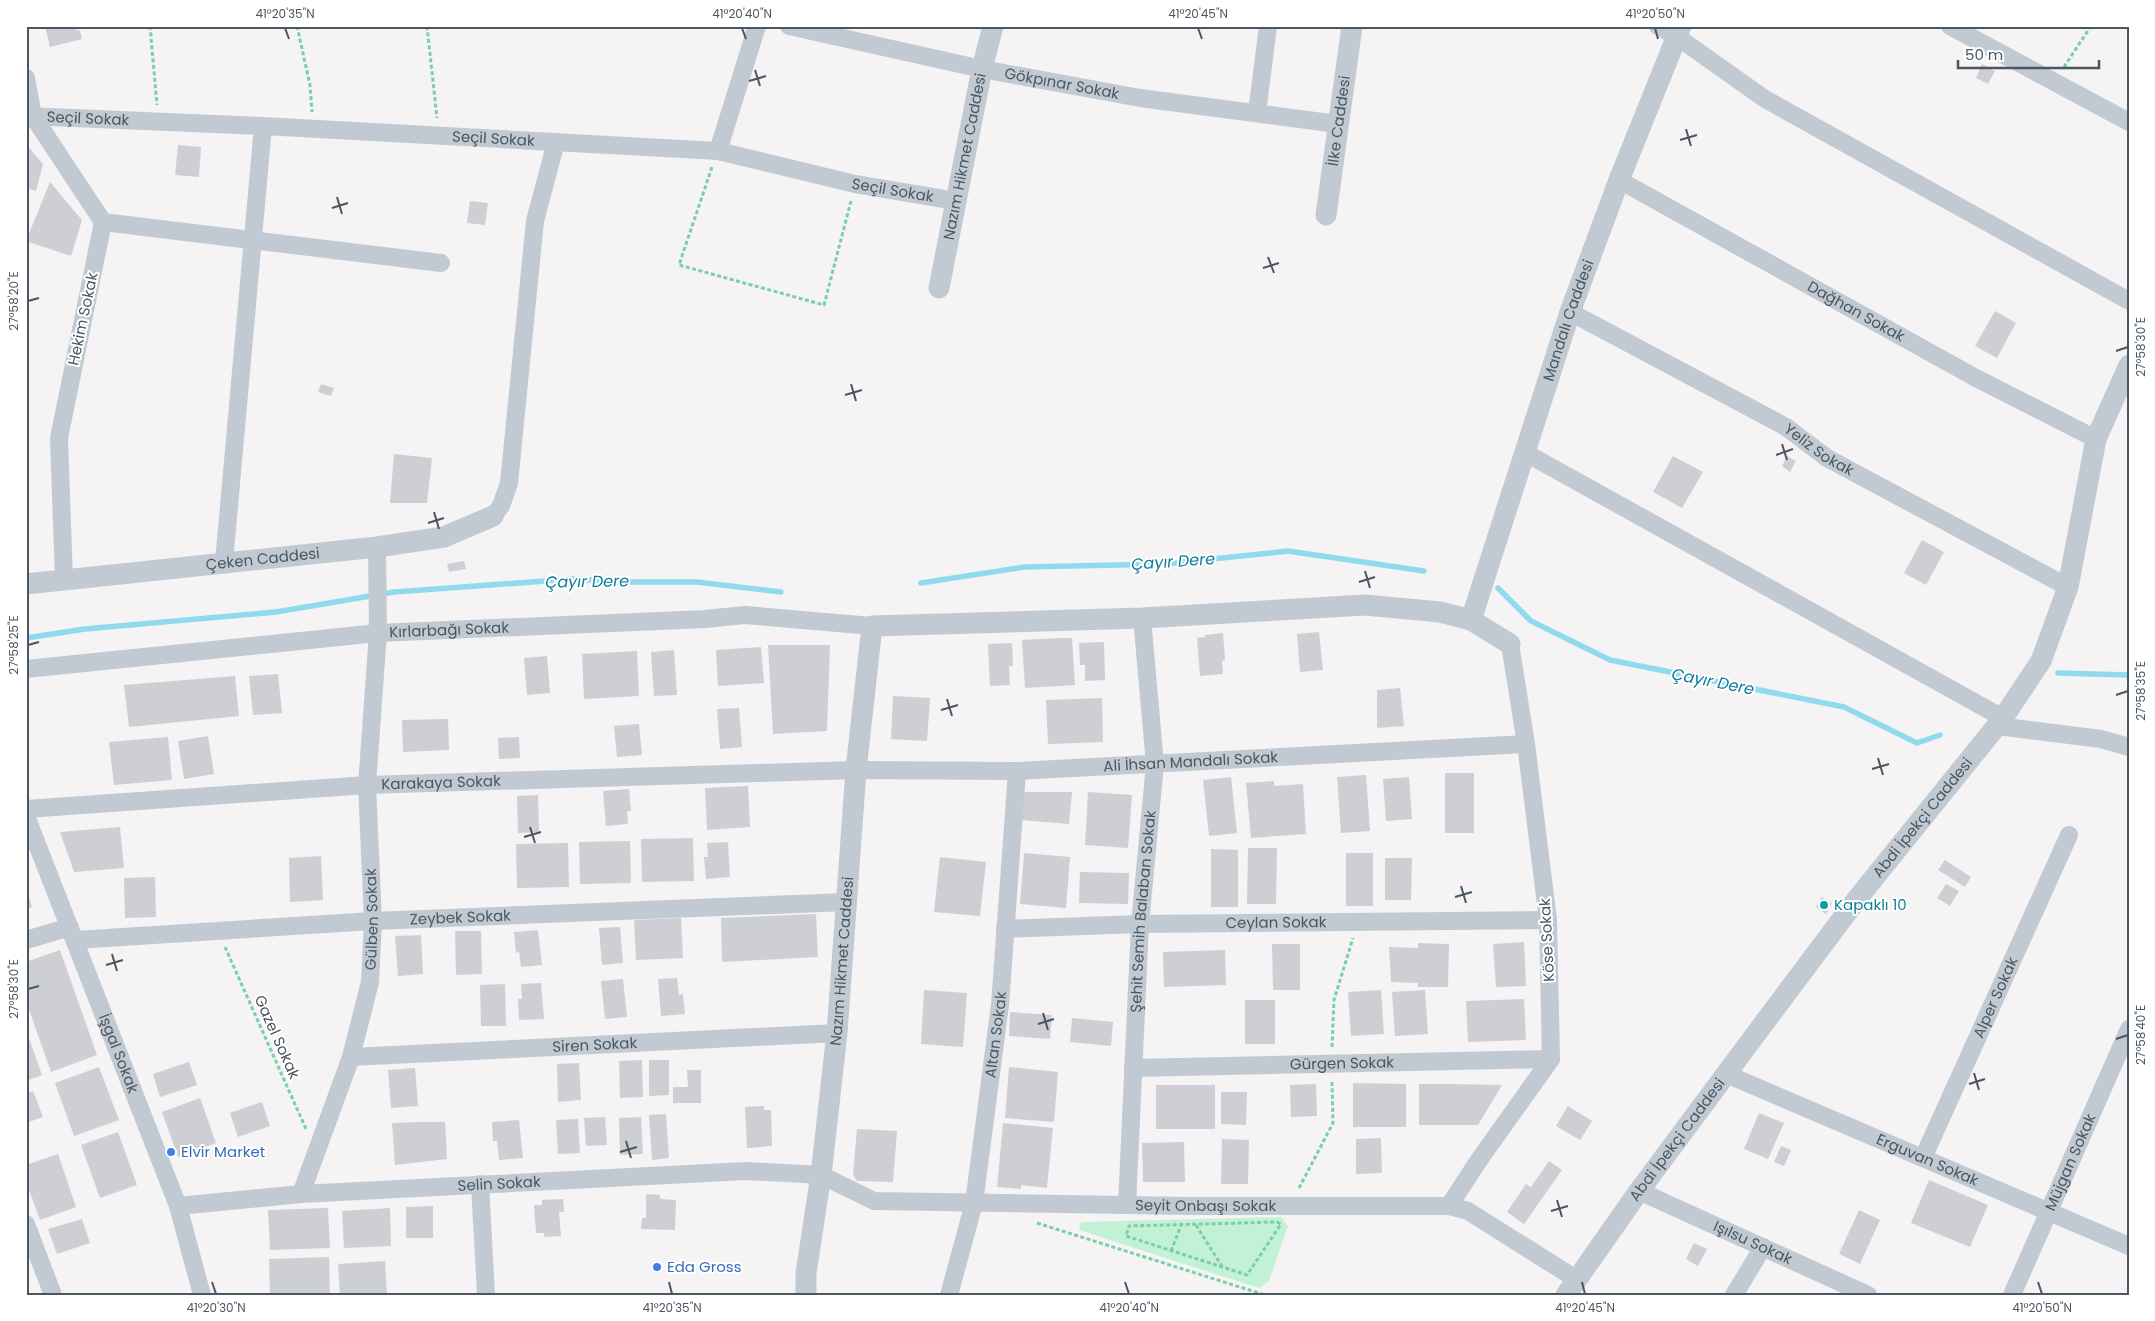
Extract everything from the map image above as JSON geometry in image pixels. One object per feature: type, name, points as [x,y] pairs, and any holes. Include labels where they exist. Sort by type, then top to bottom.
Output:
[{"type":"street","points":[[718,151],[757,26]]},
{"type":"street","name":"Gökpınar Sokak","points":[[789,26],[982,69],[1140,98],[1338,124]]},
{"type":"street","name":"Nazım Hikmet Caddesi","points":[[939,288],[982,69],[993,26]]},
{"type":"street","points":[[1257,113],[1268,26]]},
{"type":"street","name":"İlke Caddesi","points":[[1326,215],[1352,26]]},
{"type":"street","points":[[1950,26],[2129,122]]},
{"type":"street","points":[[1672,29],[1765,100],[2129,301]]},
{"type":"street","name":"Mandalı Caddesi","points":[[1470,620],[1570,312],[1672,29]]},
{"type":"street","points":[[26,78],[30,116],[103,222],[252,242],[441,263]]},
{"type":"street","name":"Seçil Sokak","points":[[30,116],[313,128],[718,151],[855,184],[956,201]]},
{"type":"street","points":[[224,562],[263,126]]},
{"type":"street","points":[[493,516],[501,506],[509,483],[535,221],[556,142]]},
{"type":"street","name":"Dağhan Sokak","points":[[1619,180],[1976,378],[2096,439]]},
{"type":"street","name":"Hekim Sokak","points":[[64,580],[59,438],[103,222]]},
{"type":"street","name":"Yeliz Sokak","points":[[1570,312],[1786,427],[1827,458],[2068,587]]},
{"type":"street","name":"Abdi İpekçi Caddesi","points":[[1571,1287],[1639,1191],[1857,899],[2000,722],[2042,660],[2068,587],[2096,439],[2129,366]]},
{"type":"street","points":[[1524,452],[2000,722],[2102,738],[2129,747]]},
{"type":"street","name":"Çeken Caddesi","points":[[26,584],[377,547],[444,537],[493,516]]},
{"type":"street","name":"Gülben Sokak","points":[[301,1194],[351,1057],[370,982],[373,921],[367,785],[378,634],[377,547]]},
{"type":"street","points":[[872,626],[1142,618],[1365,605],[1440,612],[1470,620],[1510,644]]},
{"type":"street","name":"Kırlarbağı Sokak","points":[[26,669],[378,634],[705,619],[745,615],[872,626]]},
{"type":"street","name":"Şehit Semih Balaban Sokak","points":[[1126,1206],[1140,924],[1155,764],[1142,618]]},
{"type":"street","name":"Nazım Hikmet Caddesi","points":[[806,1295],[806,1273],[821,1175],[837,1032],[856,770],[872,626]]},
{"type":"street","name":"Köse Sokak","points":[[1510,644],[1526,744],[1548,920],[1551,1059]]},
{"type":"street","name":"Ali İhsan Mandalı Sokak","points":[[856,770],[1017,771],[1526,744]]},
{"type":"street","name":"Karakaya Sokak","points":[[26,809],[367,785],[856,770]]},
{"type":"street","name":"Altan Sokak","points":[[949,1295],[974,1203],[1000,1005],[1004,929],[1017,771]]},
{"type":"street","name":"İşgal Sokak","points":[[26,816],[178,1206],[202,1295]]},
{"type":"street","name":"Alper Sokak","points":[[1923,1158],[2069,836]]},
{"type":"street","name":"Zeybek Sokak","points":[[26,940],[72,933],[217,931],[373,921],[846,902]]},
{"type":"street","name":"Ceylan Sokak","points":[[1004,929],[1140,924],[1548,920]]},
{"type":"street","name":"Müjgan Sokak","points":[[2012,1295],[2129,1029]]},
{"type":"street","name":"Siren Sokak","points":[[351,1057],[837,1032]]},
{"type":"street","points":[[1449,1206],[1479,1160],[1551,1059]]},
{"type":"street","name":"Gürgen Sokak","points":[[1133,1068],[1551,1059]]},
{"type":"street","name":"Erguvan Sokak","points":[[1726,1074],[2129,1246]]},
{"type":"street","name":"Selin Sokak","points":[[178,1206],[301,1194],[746,1171],[821,1175]]},
{"type":"street","name":"Seyit Onbaşı Sokak","points":[[821,1175],[874,1201],[1126,1206],[1449,1206],[1468,1211],[1571,1287]]},
{"type":"street","points":[[480,1184],[486,1295]]},
{"type":"street","name":"Işılsu Sokak","points":[[1639,1191],[1868,1295]]},
{"type":"street","points":[[26,1224],[53,1295]]},
{"type":"street","points":[[1734,1295],[1763,1247]]},
{"type":"path","points":[[150,26],[159,121]]},
{"type":"path","points":[[297,26],[310,85],[313,128]]},
{"type":"path","points":[[427,26],[439,135]]},
{"type":"path","points":[[2054,82],[2091,26]]},
{"type":"path","points":[[718,151],[679,265],[824,305],[855,184]]},
{"type":"path","name":"Gazel Sokak","points":[[217,931],[316,1152]]},
{"type":"path","points":[[1030,1221],[1264,1295]]},
{"type":"path","points":[[1277,1222],[1281,1224],[1247,1275],[1126,1236],[1130,1226],[1196,1224],[1277,1222]]},
{"type":"path","points":[[1171,1251],[1181,1224]]},
{"type":"path","points":[[1196,1224],[1223,1268]]},
{"type":"green space","points":[[1281,1217],[1288,1226],[1269,1281],[1259,1288],[1079,1230],[1081,1222]]},
{"type":"building","points":[[45,26],[76,26],[77,31],[80,30],[82,39],[50,47]]},
{"type":"building","points":[[1982,64],[1995,71],[1988,84],[1976,78]]},
{"type":"building","points":[[26,144],[43,164],[36,191],[26,188]]},
{"type":"building","points":[[178,145],[201,147],[199,177],[175,175]]},
{"type":"building","points":[[50,182],[82,220],[71,256],[26,241]]},
{"type":"building","points":[[470,201],[488,203],[485,225],[467,223]]},
{"type":"building","points":[[1995,311],[2016,323],[1997,358],[1975,346]]},
{"type":"building","points":[[321,384],[334,388],[331,396],[318,392]]},
{"type":"building","points":[[394,454],[432,458],[427,503],[390,503]]},
{"type":"building","points":[[1673,456],[1703,472],[1682,508],[1653,492]]},
{"type":"building","points":[[1787,456],[1796,461],[1790,472],[1782,466]]},
{"type":"building","points":[[1922,540],[1944,552],[1926,585],[1904,573]]},
{"type":"building","points":[[464,561],[466,569],[449,572],[447,564]]},
{"type":"building","points":[[1319,632],[1323,670],[1300,672],[1297,634]]},
{"type":"building","points":[[1223,633],[1225,660],[1222,661],[1223,674],[1200,676],[1197,638]]},
{"type":"building","points":[[1072,638],[1075,685],[1025,688],[1022,640]]},
{"type":"building","points":[[1104,642],[1105,680],[1085,681],[1085,665],[1080,665],[1079,643]]},
{"type":"building","points":[[1012,643],[1013,666],[1009,666],[1010,685],[990,686],[988,644]]},
{"type":"building","points":[[768,645],[830,645],[827,731],[773,734]]},
{"type":"building","points":[[761,647],[764,683],[718,686],[716,650]]},
{"type":"building","points":[[674,650],[677,695],[654,696],[651,652]]},
{"type":"building","points":[[637,651],[639,696],[584,699],[582,654]]},
{"type":"building","points":[[547,656],[550,693],[527,695],[524,658]]},
{"type":"building","points":[[278,674],[282,713],[253,715],[249,676]]},
{"type":"building","points":[[235,676],[239,716],[129,727],[124,685]]},
{"type":"building","points":[[1400,688],[1404,726],[1377,728],[1377,690]]},
{"type":"building","points":[[893,696],[930,698],[927,741],[891,739]]},
{"type":"building","points":[[1102,698],[1103,742],[1048,744],[1046,700]]},
{"type":"building","points":[[739,708],[742,747],[720,749],[717,709]]},
{"type":"building","points":[[448,719],[449,750],[403,752],[402,720]]},
{"type":"building","points":[[639,724],[642,755],[617,757],[614,726]]},
{"type":"building","points":[[208,736],[214,774],[184,779],[178,741]]},
{"type":"building","points":[[168,737],[172,780],[114,785],[109,742]]},
{"type":"building","points":[[519,737],[520,758],[499,759],[498,738]]},
{"type":"building","points":[[1445,773],[1474,773],[1474,833],[1445,833]]},
{"type":"building","points":[[1366,775],[1370,831],[1341,833],[1337,777]]},
{"type":"building","points":[[1231,777],[1237,833],[1209,836],[1203,780]]},
{"type":"building","points":[[1409,777],[1412,819],[1386,821],[1383,779]]},
{"type":"building","points":[[1274,781],[1274,786],[1303,784],[1306,834],[1251,838],[1246,783]]},
{"type":"building","points":[[748,786],[750,827],[707,830],[705,788]]},
{"type":"building","points":[[629,789],[631,811],[627,811],[628,824],[606,826],[603,791]]},
{"type":"building","points":[[1023,792],[1072,792],[1069,824],[1021,820]]},
{"type":"building","points":[[1088,792],[1132,795],[1128,848],[1085,845]]},
{"type":"building","points":[[538,795],[539,832],[518,833],[517,796]]},
{"type":"building","points":[[120,827],[124,868],[74,872],[60,832]]},
{"type":"building","points":[[693,838],[694,881],[642,882],[641,839]]},
{"type":"building","points":[[630,841],[631,883],[580,884],[579,842]]},
{"type":"building","points":[[728,842],[730,877],[706,879],[704,857],[708,857],[707,843]]},
{"type":"building","points":[[568,843],[569,887],[517,888],[516,844]]},
{"type":"building","points":[[1248,848],[1277,848],[1276,904],[1247,904]]},
{"type":"building","points":[[1211,849],[1238,850],[1238,907],[1211,907]]},
{"type":"building","points":[[1024,853],[1070,857],[1066,908],[1020,904]]},
{"type":"building","points":[[1346,853],[1373,853],[1373,906],[1346,906]]},
{"type":"building","points":[[321,856],[323,900],[290,902],[289,858]]},
{"type":"building","points":[[940,857],[986,862],[980,916],[934,912]]},
{"type":"building","points":[[1385,858],[1412,858],[1411,900],[1385,900]]},
{"type":"building","points":[[1945,860],[1971,877],[1965,887],[1938,870]]},
{"type":"building","points":[[1080,872],[1129,873],[1128,904],[1079,903]]},
{"type":"building","points":[[155,877],[156,917],[125,918],[124,878]]},
{"type":"building","points":[[1946,884],[1959,891],[1950,906],[1937,898]]},
{"type":"building","points":[[26,889],[32,907],[26,909]]},
{"type":"building","name":"Kapaklı 10","points":[[1822,897],[1832,903],[1826,914],[1816,907]]},
{"type":"building","points":[[816,914],[818,957],[722,962],[721,918]]},
{"type":"building","points":[[681,918],[683,958],[636,960],[634,920]]},
{"type":"building","points":[[620,927],[623,963],[602,965],[599,928]]},
{"type":"building","points":[[538,930],[542,965],[521,967],[519,952],[516,953],[514,932]]},
{"type":"building","points":[[455,931],[481,931],[482,974],[456,975]]},
{"type":"building","points":[[421,935],[423,974],[398,976],[395,936]]},
{"type":"building","points":[[1524,942],[1526,986],[1496,987],[1493,944]]},
{"type":"building","points":[[1418,943],[1449,944],[1448,987],[1418,987],[1418,983],[1391,982],[1389,947],[1418,948]]},
{"type":"building","points":[[1272,944],[1300,944],[1300,990],[1273,990]]},
{"type":"building","points":[[60,950],[97,1055],[51,1072],[26,1001],[26,962]]},
{"type":"building","points":[[1225,950],[1226,985],[1164,987],[1163,952]]},
{"type":"building","points":[[677,978],[679,995],[683,994],[685,1014],[661,1016],[658,979]]},
{"type":"building","points":[[623,979],[627,1017],[605,1019],[601,981]]},
{"type":"building","points":[[541,983],[544,1019],[519,1020],[518,999],[522,999],[521,984]]},
{"type":"building","points":[[505,984],[506,1026],[481,1026],[480,985]]},
{"type":"building","points":[[924,990],[967,993],[963,1047],[921,1044]]},
{"type":"building","points":[[1381,990],[1384,1034],[1351,1036],[1348,992]]},
{"type":"building","points":[[1425,990],[1428,1034],[1395,1036],[1392,992]]},
{"type":"building","points":[[1524,999],[1526,1040],[1468,1042],[1466,1001]]},
{"type":"building","points":[[1245,1000],[1275,1000],[1275,1044],[1245,1044]]},
{"type":"building","points":[[1010,1012],[1052,1015],[1050,1039],[1009,1036]]},
{"type":"building","points":[[1072,1018],[1113,1022],[1111,1046],[1070,1042]]},
{"type":"building","points":[[26,1030],[42,1075],[26,1081]]},
{"type":"building","points":[[642,1060],[643,1097],[620,1098],[619,1061]]},
{"type":"building","points":[[649,1060],[669,1060],[669,1095],[649,1096]]},
{"type":"building","points":[[189,1062],[197,1085],[160,1097],[153,1074]]},
{"type":"building","points":[[579,1063],[581,1100],[558,1102],[557,1064]]},
{"type":"building","points":[[99,1067],[119,1120],[74,1136],[55,1083]]},
{"type":"building","points":[[1009,1067],[1058,1072],[1054,1122],[1005,1118]]},
{"type":"building","points":[[415,1068],[418,1106],[391,1108],[388,1070]]},
{"type":"building","points":[[687,1070],[701,1070],[701,1103],[673,1103],[673,1087],[688,1087]]},
{"type":"building","points":[[1353,1083],[1406,1084],[1406,1127],[1353,1127]]},
{"type":"building","points":[[1316,1084],[1317,1116],[1291,1117],[1290,1085]]},
{"type":"building","points":[[1419,1084],[1502,1085],[1478,1125],[1419,1125]]},
{"type":"building","points":[[1156,1085],[1215,1085],[1215,1129],[1156,1129]]},
{"type":"building","points":[[33,1091],[43,1117],[26,1123],[26,1093]]},
{"type":"building","points":[[1221,1092],[1247,1092],[1246,1125],[1221,1124]]},
{"type":"building","points":[[200,1098],[216,1143],[178,1157],[162,1112]]},
{"type":"building","points":[[262,1102],[270,1126],[238,1137],[230,1113]]},
{"type":"building","points":[[764,1106],[764,1110],[771,1110],[772,1146],[747,1148],[745,1107]]},
{"type":"building","points":[[1568,1106],[1592,1121],[1580,1140],[1556,1126]]},
{"type":"building","points":[[1759,1113],[1784,1123],[1768,1159],[1744,1149]]},
{"type":"building","points":[[666,1114],[669,1158],[652,1160],[649,1115]]},
{"type":"building","points":[[605,1117],[607,1145],[586,1146],[584,1118]]},
{"type":"building","points":[[641,1117],[643,1154],[620,1155],[619,1118]]},
{"type":"building","points":[[578,1119],[580,1153],[558,1154],[556,1120]]},
{"type":"building","points":[[519,1120],[523,1158],[499,1160],[497,1141],[493,1141],[492,1122]]},
{"type":"building","points":[[445,1122],[447,1159],[395,1165],[392,1123]]},
{"type":"building","points":[[1003,1123],[1053,1128],[1047,1188],[1021,1185],[1021,1189],[997,1187]]},
{"type":"building","points":[[857,1129],[897,1131],[893,1182],[857,1181],[853,1175]]},
{"type":"building","points":[[118,1132],[137,1185],[100,1198],[81,1145]]},
{"type":"building","points":[[1381,1138],[1382,1173],[1356,1174],[1356,1139]]},
{"type":"building","points":[[1222,1139],[1249,1140],[1248,1184],[1221,1184]]},
{"type":"building","points":[[1184,1142],[1185,1182],[1143,1182],[1142,1143]]},
{"type":"building","points":[[1781,1146],[1791,1150],[1784,1166],[1774,1162]]},
{"type":"building","points":[[58,1154],[76,1207],[40,1220],[26,1181],[26,1165]]},
{"type":"building","points":[[1549,1161],[1562,1170],[1524,1224],[1507,1212],[1526,1184],[1531,1187]]},
{"type":"building","points":[[1929,1180],[1988,1205],[1970,1247],[1911,1223]]},
{"type":"building","points":[[646,1194],[660,1195],[660,1199],[676,1200],[675,1230],[641,1229],[642,1218],[646,1218]]},
{"type":"building","points":[[563,1199],[564,1212],[559,1212],[561,1236],[544,1237],[544,1233],[536,1233],[534,1205],[542,1205],[542,1200]]},
{"type":"building","points":[[433,1206],[433,1238],[406,1238],[406,1207]]},
{"type":"building","points":[[328,1208],[330,1248],[270,1250],[268,1210]]},
{"type":"building","points":[[390,1208],[391,1246],[344,1248],[342,1211]]},
{"type":"building","points":[[1859,1210],[1880,1220],[1860,1264],[1839,1254]]},
{"type":"building","points":[[82,1219],[90,1243],[57,1254],[48,1229]]},
{"type":"building","points":[[1694,1243],[1707,1249],[1698,1266],[1686,1259]]},
{"type":"building","points":[[329,1257],[330,1295],[270,1295],[269,1259]]},
{"type":"building","points":[[385,1261],[387,1295],[340,1295],[338,1264]]},
{"type":"waterway","name":"Çayır Dere","points":[[921,583],[1024,567],[1165,564],[1288,551],[1424,571]]},
{"type":"waterway","name":"Çayır Dere","points":[[26,638],[85,629],[276,612],[394,592],[573,579],[628,582],[697,582],[781,592]]},
{"type":"waterway","name":"Çayır Dere","points":[[1498,588],[1531,621],[1610,660],[1844,707],[1917,743],[1940,735]]},
{"type":"waterway","points":[[2058,673],[2129,675]]},
{"type":"place","name":"Kapaklı 10","points":[[1824,905]]},
{"type":"place","name":"Elvir Market","points":[[171,1152]]},
{"type":"place","name":"Eda Gross","points":[[657,1267]]}]
